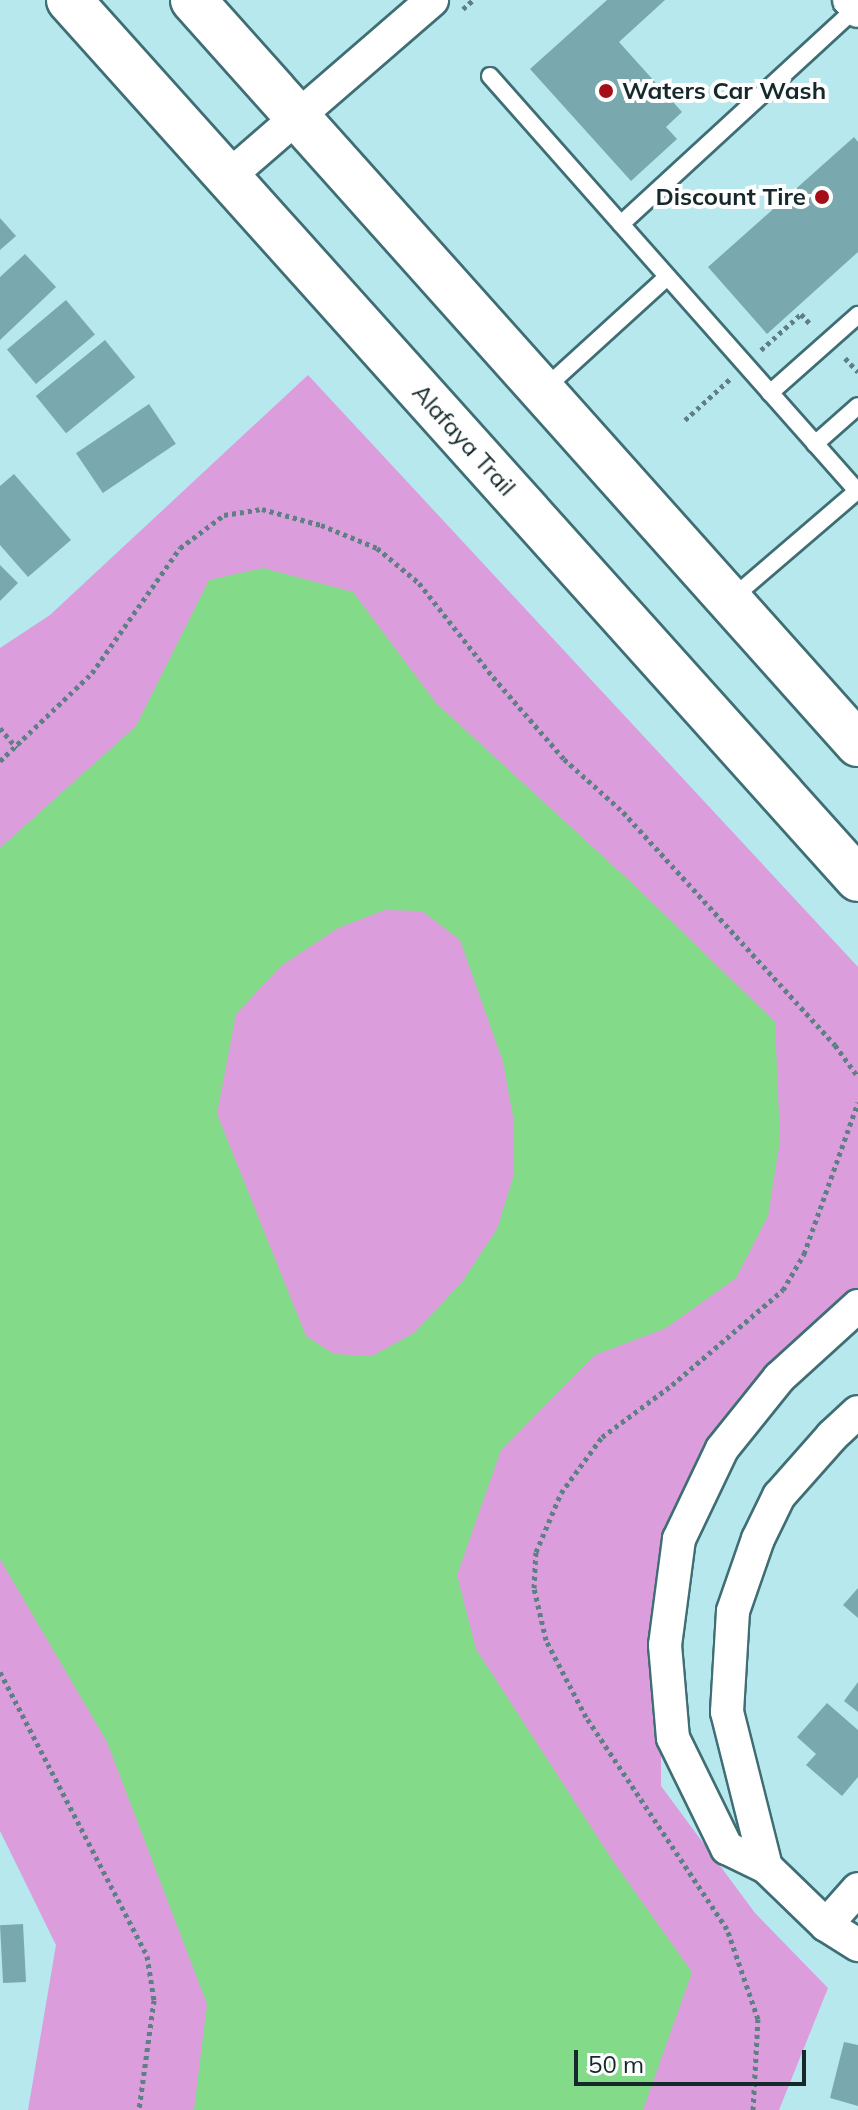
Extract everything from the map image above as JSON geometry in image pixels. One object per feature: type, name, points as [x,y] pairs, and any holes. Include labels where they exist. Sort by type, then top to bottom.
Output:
[{"type":"main road","name":"Alafaya Trail","points":[[69,0],[858,879]]},
{"type":"main road","points":[[193,0],[858,744]]},
{"type":"street","points":[[228,177],[432,0]]},
{"type":"street","points":[[858,1306],[779,1378],[722,1449],[679,1539],[665,1645],[673,1738],[727,1848],[766,1867],[826,1925],[858,1945]]},
{"type":"street","points":[[766,1867],[727,1712],[733,1611],[758,1539],[779,1496],[832,1436],[858,1412]]},
{"type":"street","points":[[826,1925],[858,1889]]},
{"type":"lane","points":[[621,224],[854,6]]},
{"type":"lane","points":[[490,76],[857,492],[730,600]]},
{"type":"lane","points":[[543,391],[667,277]]},
{"type":"lane","points":[[770,393],[858,315]]},
{"type":"lane","points":[[815,444],[858,406]]},
{"type":"path","points":[[0,761],[92,673],[180,548],[224,515],[262,509],[321,525],[377,548],[419,583],[493,677],[564,759],[623,812],[835,1045],[858,1077]]},
{"type":"path","points":[[0,728],[17,748]]},
{"type":"path","points":[[0,1672],[147,1956],[154,2000],[139,2110]]},
{"type":"shaded area","points":[[308,375],[858,967],[858,1290],[740,1396],[661,1540],[661,1786],[755,1913],[828,1988],[779,2110],[28,2110],[56,1945],[0,1831],[0,648],[50,615]]},
{"type":"shaded area","points":[[263,568],[353,592],[436,703],[633,884],[775,1022],[780,1140],[768,1216],[736,1278],[666,1328],[595,1355],[501,1450],[457,1575],[476,1649],[613,1861],[692,1972],[643,2110],[194,2110],[207,2004],[107,1742],[0,1559],[0,848],[136,726],[209,580]],"holes":[[[385,910],[422,911],[460,940],[503,1062],[514,1122],[514,1174],[497,1229],[462,1282],[414,1333],[372,1356],[334,1354],[306,1336],[217,1114],[236,1014],[281,966],[338,928]]]},
{"type":"building","name":"Waters Car Wash","points":[[607,0],[665,0],[619,42],[682,112],[666,127],[677,139],[631,181],[530,69]]},
{"type":"building","name":"Discount Tire","points":[[854,137],[858,142],[858,252],[767,334],[708,267]]},
{"type":"building","points":[[0,218],[16,236],[0,250]]},
{"type":"building","points":[[25,254],[56,287],[0,340],[0,277]]},
{"type":"building","points":[[66,300],[95,334],[36,384],[7,349]]},
{"type":"building","points":[[105,340],[135,377],[66,433],[36,396]]},
{"type":"building","points":[[149,404],[176,444],[103,493],[76,453]]},
{"type":"building","points":[[14,474],[71,540],[28,577],[0,545],[0,486]]},
{"type":"building","points":[[0,565],[18,583],[0,601]]},
{"type":"building","points":[[858,1588],[858,1618],[843,1605]]},
{"type":"building","points":[[858,1682],[858,1712],[844,1701]]},
{"type":"building","points":[[827,1703],[858,1730],[858,1777],[842,1796],[806,1765],[816,1754],[797,1737]]},
{"type":"building","points":[[23,1924],[26,1982],[3,1983],[0,1925]]},
{"type":"building","points":[[844,2042],[858,2045],[858,2106],[830,2098]]},
{"type":"place","name":"Waters Car Wash","points":[[606,91]]},
{"type":"place","name":"Discount Tire","points":[[822,197]]}]
